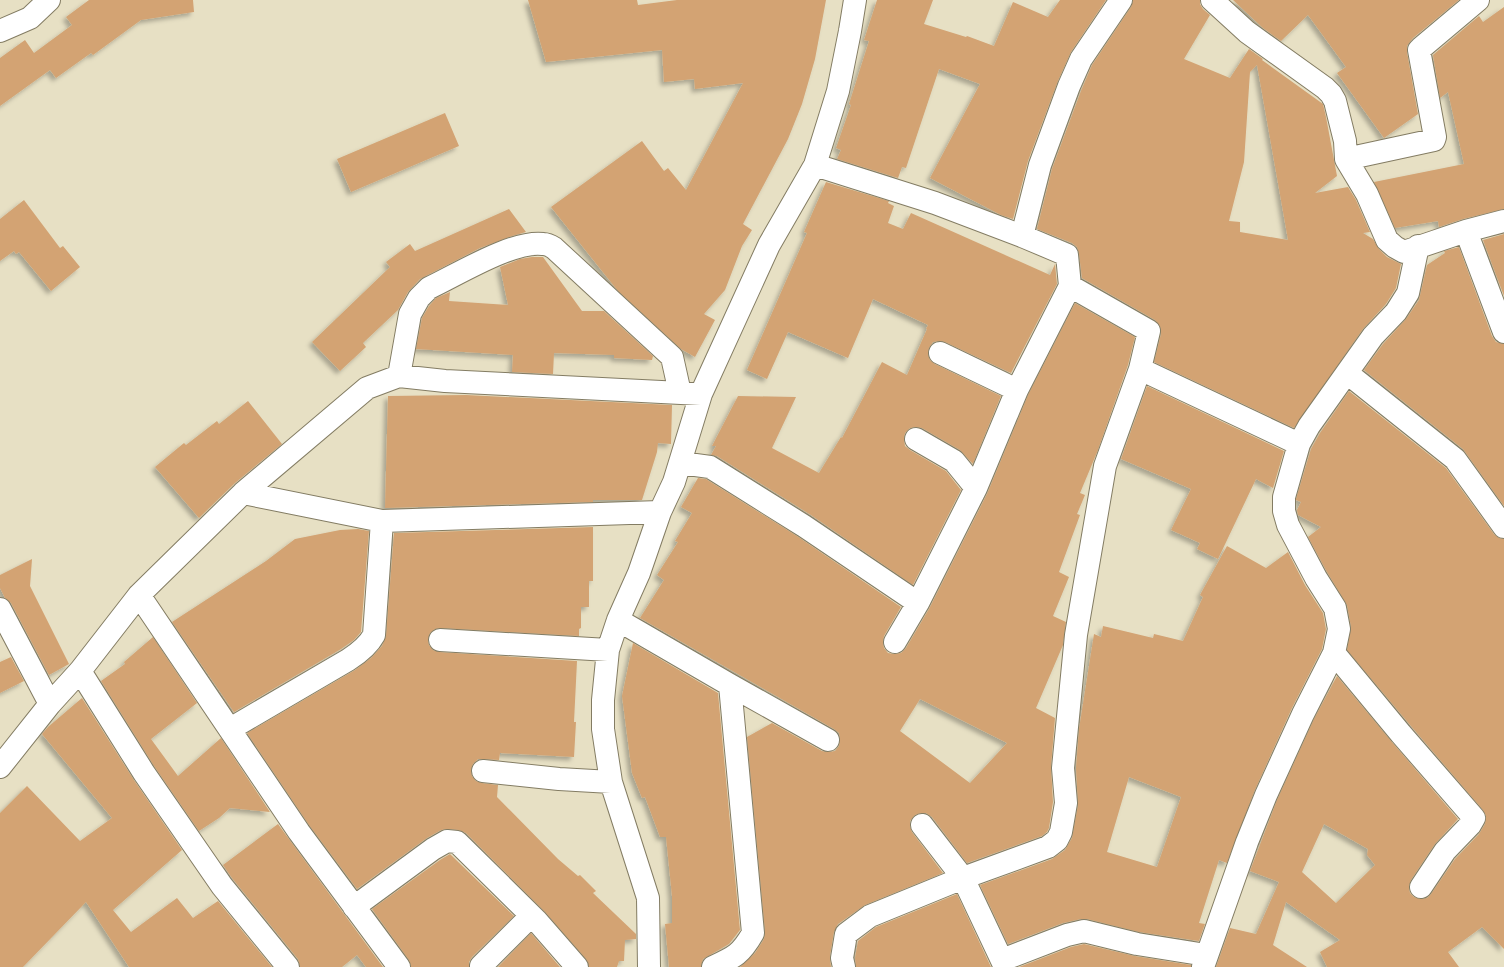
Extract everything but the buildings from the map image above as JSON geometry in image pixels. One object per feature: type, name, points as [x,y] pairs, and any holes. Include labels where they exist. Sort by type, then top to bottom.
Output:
[{"type":"street","points":[[0,31],[30,18],[49,0]]},
{"type":"street","points":[[649,967],[648,898],[611,782],[603,729],[603,700],[608,650],[618,620],[639,573],[660,512],[681,463],[701,394],[769,246],[815,164],[838,91],[855,0]]},
{"type":"street","points":[[1022,236],[1040,165],[1069,86],[1081,59],[1121,0]]},
{"type":"street","points":[[1212,0],[1247,32],[1325,88],[1331,94],[1335,101],[1345,141],[1346,159],[1367,194],[1387,240],[1395,248],[1404,252],[1466,231],[1504,221]]},
{"type":"street","points":[[1346,159],[1434,140],[1419,50],[1478,0]]},
{"type":"street","points":[[815,164],[935,203],[1067,255],[1070,286],[1018,390],[976,488],[918,603],[895,642]]},
{"type":"street","points":[[1466,231],[1504,332]]},
{"type":"street","points":[[399,376],[410,314],[419,298],[429,288],[510,248],[543,244],[554,248],[672,357],[680,393]]},
{"type":"street","points":[[922,825],[963,878],[1003,963],[1067,935],[1084,931],[1204,961],[1247,842],[1266,795],[1303,714],[1334,653],[1339,628],[1335,608],[1316,578],[1291,531],[1284,511],[1284,497],[1299,444],[1309,426],[1373,336],[1396,312],[1408,293],[1418,246]]},
{"type":"street","points":[[844,967],[842,958],[846,934],[870,916],[963,878],[1048,847],[1057,840],[1060,832],[1066,803],[1063,768],[1076,635],[1105,466],[1140,369],[1149,331],[1070,286]]},
{"type":"street","points":[[940,353],[1018,390]]},
{"type":"street","points":[[1140,369],[1299,444]]},
{"type":"street","points":[[1347,373],[1455,460],[1504,527]]},
{"type":"street","points":[[0,767],[50,704],[80,671],[139,595],[243,493],[367,388],[399,376],[445,381],[701,394]]},
{"type":"street","points":[[916,439],[954,461],[976,488]]},
{"type":"street","points":[[681,463],[710,467],[804,526],[918,603]]},
{"type":"street","points":[[243,493],[382,521],[660,512]]},
{"type":"street","points":[[230,729],[348,660],[370,643],[374,635],[382,521]]},
{"type":"street","points":[[139,595],[299,832],[399,967]]},
{"type":"street","points":[[0,609],[50,704]]},
{"type":"street","points":[[618,620],[730,686],[828,740]]},
{"type":"street","points":[[440,640],[608,650]]},
{"type":"street","points":[[1334,653],[1444,785],[1474,818],[1470,825],[1445,851],[1421,886]]},
{"type":"street","points":[[80,671],[144,773],[218,880],[288,967]]},
{"type":"street","points":[[713,967],[735,956],[745,948],[753,933],[730,686]]},
{"type":"street","points":[[483,771],[559,779],[611,782]]},
{"type":"street","points":[[354,907],[433,849],[447,841],[456,842],[531,916],[577,967]]},
{"type":"street","points":[[481,966],[531,916]]}]
